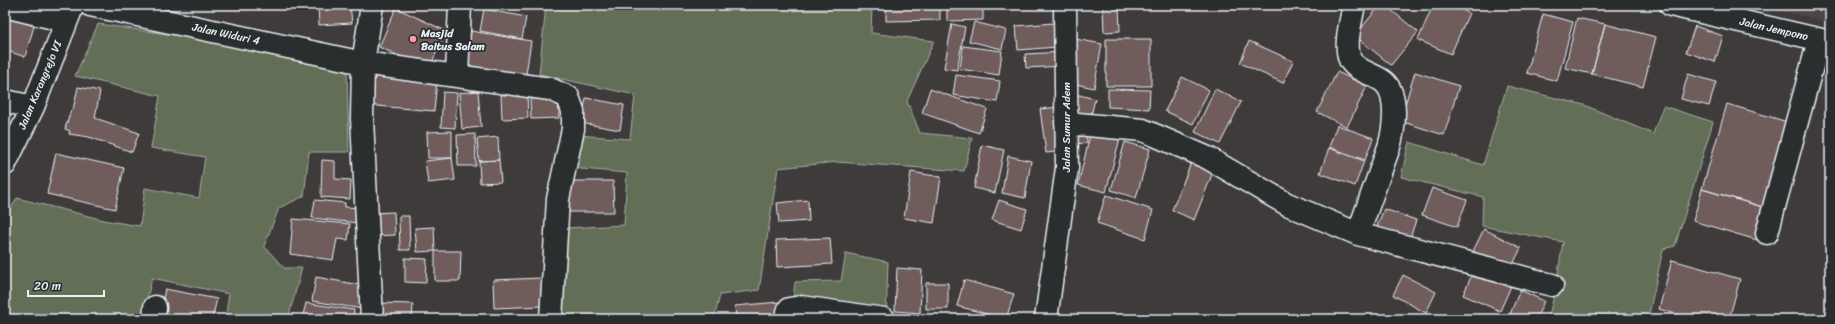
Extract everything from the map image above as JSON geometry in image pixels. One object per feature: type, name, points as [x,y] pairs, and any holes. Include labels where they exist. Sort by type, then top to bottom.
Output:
[{"type":"street","name":"Jalan Widuri 4","points":[[90,5],[363,63],[457,75],[495,82],[550,88],[568,97],[572,111],[573,129],[558,198],[551,319]]},
{"type":"street","points":[[372,5],[363,63],[362,119],[372,319]]},
{"type":"street","points":[[457,75],[460,5]]},
{"type":"street","name":"Jalan Sumur Adem","points":[[1046,319],[1067,168],[1064,5]]},
{"type":"street","points":[[1354,5],[1348,42],[1350,58],[1355,66],[1385,83],[1390,93],[1395,115],[1393,133],[1389,147],[1358,234]]},
{"type":"street","name":"Jalan Jempono","points":[[1671,5],[1824,41]]},
{"type":"street","points":[[5,6],[70,13]]},
{"type":"street","name":"Jalan Karangrejo VI","points":[[5,164],[33,107],[70,13]]},
{"type":"street","points":[[1767,233],[1824,41]]},
{"type":"street","points":[[5,101],[33,107]]},
{"type":"street","points":[[1066,123],[1143,130],[1208,158],[1287,204],[1358,234],[1552,285]]},
{"type":"street","points":[[786,319],[789,309],[801,307],[884,319]]},
{"type":"shaded area","points":[[1758,5],[1830,5],[1830,23]]},
{"type":"green space","points":[[546,5],[872,5],[871,33],[934,41],[907,101],[920,133],[972,138],[964,171],[837,162],[778,168],[759,290],[720,295],[714,319],[560,319],[565,228],[624,225],[627,173],[570,168],[577,135],[630,139],[635,95],[539,74]]},
{"type":"green space","points":[[98,24],[223,42],[347,71],[349,152],[309,152],[304,196],[279,208],[264,246],[284,268],[302,268],[288,319],[225,319],[229,294],[152,278],[142,319],[5,319],[5,219],[17,198],[108,221],[140,226],[145,188],[199,198],[205,157],[151,148],[160,96],[75,76]]},
{"type":"green space","points":[[1507,86],[1584,105],[1653,134],[1663,106],[1713,122],[1675,246],[1663,249],[1648,319],[1548,319],[1555,292],[1563,242],[1482,226],[1483,197],[1401,177],[1409,142],[1483,165]]},
{"type":"green space","points":[[846,253],[888,262],[886,319],[791,319],[795,282],[841,281]]},
{"type":"building","points":[[318,5],[350,5],[352,23],[319,25]]},
{"type":"building","points":[[886,5],[940,5],[940,20],[886,21]]},
{"type":"building","points":[[947,5],[983,5],[983,20],[947,21]]},
{"type":"building","points":[[1380,5],[1385,5],[1418,32],[1391,65],[1355,36]]},
{"type":"building","points":[[1433,5],[1451,5],[1469,13],[1451,54],[1418,40]]},
{"type":"building","points":[[1119,6],[1120,31],[1104,32],[1103,7]]},
{"type":"building","name":"Masjid Baitus Salam","points":[[396,8],[446,31],[429,69],[379,47]]},
{"type":"building","points":[[484,9],[526,17],[522,39],[480,31]]},
{"type":"building","points":[[1543,14],[1573,22],[1557,81],[1527,73]]},
{"type":"building","points":[[5,16],[34,26],[25,57],[5,50]]},
{"type":"building","points":[[1577,18],[1605,24],[1592,74],[1565,68]]},
{"type":"building","points":[[974,22],[1006,30],[1002,49],[969,41]]},
{"type":"building","points":[[1054,23],[1057,47],[1018,50],[1016,26]]},
{"type":"building","points":[[952,24],[965,27],[957,70],[944,68]]},
{"type":"building","points":[[1605,24],[1656,37],[1643,87],[1592,74]]},
{"type":"building","points":[[1695,26],[1723,36],[1715,62],[1686,52]]},
{"type":"building","points":[[471,31],[531,41],[525,81],[465,71]]},
{"type":"building","points":[[1075,39],[1102,44],[1094,88],[1067,82]]},
{"type":"building","points":[[1106,39],[1151,39],[1151,86],[1106,86]]},
{"type":"building","points":[[1249,41],[1293,61],[1283,83],[1240,63]]},
{"type":"building","points":[[963,46],[1002,51],[999,75],[960,69]]},
{"type":"building","points":[[1064,52],[1064,66],[1026,68],[1025,54]]},
{"type":"building","points":[[1337,72],[1367,86],[1347,127],[1317,112]]},
{"type":"building","points":[[1415,72],[1459,86],[1444,135],[1400,121]]},
{"type":"building","points":[[1688,74],[1716,82],[1709,106],[1681,99]]},
{"type":"building","points":[[956,75],[1000,81],[997,102],[953,95]]},
{"type":"building","points":[[368,76],[437,81],[434,111],[366,105]]},
{"type":"building","points":[[1182,77],[1209,90],[1193,124],[1165,111]]},
{"type":"building","points":[[78,87],[100,91],[95,118],[139,133],[132,152],[89,137],[69,134],[70,131],[65,129],[71,110],[73,110]]},
{"type":"building","points":[[930,89],[987,109],[979,133],[922,113]]},
{"type":"building","points":[[1108,89],[1150,90],[1149,109],[1108,107]]},
{"type":"building","points":[[1215,89],[1241,102],[1220,144],[1195,132]]},
{"type":"building","points":[[478,91],[481,127],[462,129],[459,93]]},
{"type":"building","points":[[443,92],[457,93],[455,128],[441,127]]},
{"type":"building","points":[[527,94],[528,118],[502,119],[501,95]]},
{"type":"building","points":[[1075,94],[1095,99],[1090,120],[1070,115]]},
{"type":"building","points":[[558,98],[559,118],[531,119],[530,99]]},
{"type":"building","points":[[586,98],[624,105],[620,130],[581,123]]},
{"type":"building","points":[[1727,104],[1791,123],[1766,208],[1702,189]]},
{"type":"building","points":[[1059,107],[1065,151],[1046,153],[1040,109]]},
{"type":"building","points":[[1337,125],[1373,138],[1365,160],[1329,147]]},
{"type":"building","points":[[1086,129],[1087,143],[1072,144],[1071,130]]},
{"type":"building","points":[[452,131],[452,158],[428,158],[427,132]]},
{"type":"building","points":[[1091,131],[1120,138],[1106,192],[1078,185]]},
{"type":"building","points":[[475,134],[476,166],[458,166],[457,135]]},
{"type":"building","points":[[498,137],[499,160],[479,161],[477,139]]},
{"type":"building","points":[[1125,142],[1150,149],[1136,198],[1111,190]]},
{"type":"building","points":[[982,145],[1004,150],[995,193],[974,188]]},
{"type":"building","points":[[1329,148],[1364,161],[1355,186],[1320,173]]},
{"type":"building","points":[[56,153],[124,168],[115,209],[47,194]]},
{"type":"building","points":[[1008,156],[1031,161],[1025,198],[1002,193]]},
{"type":"building","points":[[452,158],[455,180],[428,183],[425,161]]},
{"type":"building","points":[[1193,158],[1215,167],[1194,220],[1172,210]]},
{"type":"building","points":[[322,160],[335,161],[335,179],[351,180],[350,199],[321,197]]},
{"type":"building","points":[[499,160],[501,182],[480,183],[479,161]]},
{"type":"building","points":[[911,172],[941,177],[934,223],[904,218]]},
{"type":"building","points":[[564,181],[613,181],[614,212],[564,212]]},
{"type":"building","points":[[1432,188],[1467,200],[1457,227],[1422,215]]},
{"type":"building","points":[[1702,189],[1766,208],[1757,240],[1693,221]]},
{"type":"building","points":[[1106,195],[1153,210],[1145,239],[1097,223]]},
{"type":"building","points":[[315,200],[345,203],[345,207],[359,208],[358,223],[312,218]]},
{"type":"building","points":[[808,200],[809,221],[779,223],[777,203]]},
{"type":"building","points":[[999,200],[1027,209],[1021,229],[992,220]]},
{"type":"building","points":[[1384,209],[1416,220],[1409,241],[1376,229]]},
{"type":"building","points":[[394,212],[395,235],[373,236],[372,213]]},
{"type":"building","points":[[399,216],[409,216],[410,250],[400,250]]},
{"type":"building","points":[[293,219],[350,224],[348,240],[337,239],[333,260],[290,254]]},
{"type":"building","points":[[434,227],[435,251],[417,252],[415,228]]},
{"type":"building","points":[[1484,229],[1521,248],[1510,270],[1473,251]]},
{"type":"building","points":[[830,238],[832,264],[777,267],[776,240]]},
{"type":"building","points":[[435,251],[461,251],[460,281],[435,281]]},
{"type":"building","points":[[405,258],[427,259],[426,283],[405,282]]},
{"type":"building","points":[[1672,260],[1740,279],[1729,319],[1693,319],[1659,309]]},
{"type":"building","points":[[897,268],[922,270],[920,313],[895,311]]},
{"type":"building","points":[[1474,270],[1511,286],[1500,311],[1463,295]]},
{"type":"building","points":[[1403,275],[1436,292],[1426,313],[1393,295]]},
{"type":"building","points":[[316,277],[365,286],[363,309],[312,301]]},
{"type":"building","points":[[542,278],[543,306],[494,308],[493,280]]},
{"type":"building","points":[[964,280],[1014,294],[1006,319],[957,306]]},
{"type":"building","points":[[926,283],[948,283],[948,309],[926,309]]},
{"type":"building","points":[[165,289],[217,299],[212,319],[189,319],[160,313]]},
{"type":"building","points":[[1520,290],[1544,301],[1536,319],[1508,319]]},
{"type":"building","points":[[779,302],[781,319],[736,319],[735,306]]},
{"type":"building","points":[[306,303],[354,310],[353,319],[302,319]]},
{"type":"building","points":[[379,303],[413,304],[412,319],[379,319]]},
{"type":"building","points":[[491,314],[518,316],[518,319],[491,319]]},
{"type":"place","name":"Masjid Baitus Salam","points":[[413,39]]}]
